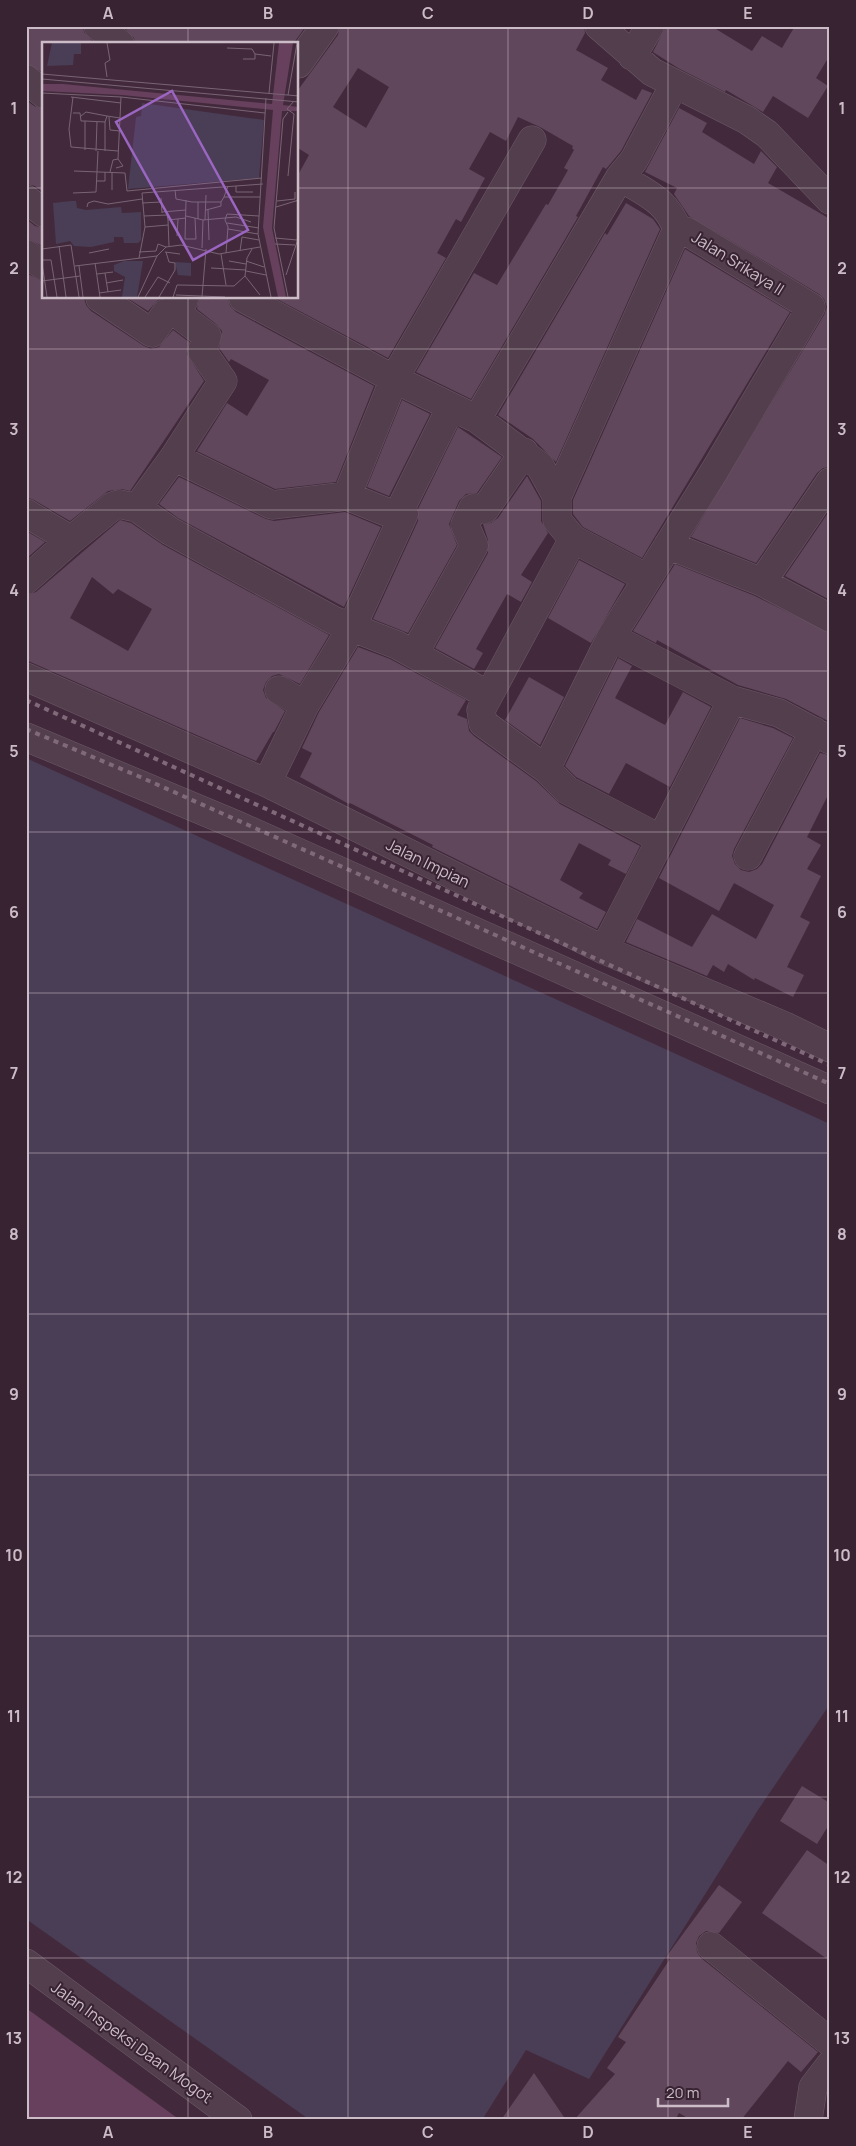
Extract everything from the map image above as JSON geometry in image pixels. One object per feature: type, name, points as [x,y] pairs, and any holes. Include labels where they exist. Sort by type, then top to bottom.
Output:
[{"type":"street","points":[[98,26],[118,42]]},
{"type":"street","points":[[299,63],[325,26]]},
{"type":"street","points":[[599,26],[632,56],[674,85],[747,120],[767,134],[830,200]]},
{"type":"street","points":[[632,56],[650,26]]},
{"type":"street","points":[[26,79],[42,92]]},
{"type":"street","points":[[478,419],[620,177],[634,160],[674,85]]},
{"type":"street","points":[[347,496],[394,379],[532,140]]},
{"type":"street","points":[[620,177],[664,204],[672,214],[678,231]]},
{"type":"street","points":[[26,199],[42,211]]},
{"type":"street","name":"Jalan Srikaya II","points":[[546,769],[611,637],[715,470],[820,311],[686,231],[678,231],[556,497]]},
{"type":"street","points":[[26,254],[42,265]]},
{"type":"street","points":[[102,299],[152,332],[166,313],[180,305],[206,336],[202,351],[223,381],[137,508]]},
{"type":"street","points":[[245,299],[394,379],[478,419],[540,466],[556,497],[557,520],[573,539],[647,578]]},
{"type":"street","points":[[174,456],[272,505],[347,496],[394,516],[400,510],[452,407]]},
{"type":"street","points":[[414,654],[474,546],[465,525],[473,508],[485,509],[524,452]]},
{"type":"street","points":[[762,582],[830,482]]},
{"type":"street","points":[[26,580],[113,506],[119,504],[137,508],[170,532],[333,620],[397,645],[488,695]]},
{"type":"street","points":[[267,783],[305,705],[352,627],[404,514],[400,510]]},
{"type":"street","points":[[26,513],[71,540]]},
{"type":"street","points":[[573,539],[488,695],[481,710],[483,723],[546,769],[567,790],[662,839]]},
{"type":"street","points":[[668,545],[762,582],[830,618]]},
{"type":"street","points":[[611,637],[732,700],[779,713],[822,735],[748,856]]},
{"type":"street","name":"Jalan Impian","points":[[26,676],[267,783],[604,950],[785,1026],[830,1048]]},
{"type":"street","points":[[279,690],[305,705]]},
{"type":"street","points":[[604,950],[732,700]]},
{"type":"street","points":[[26,737],[240,826],[830,1090]]},
{"type":"street","points":[[711,1946],[830,2042]]},
{"type":"street","name":"Jalan Inspeksi Daan Mogot","points":[[26,1963],[238,2120]]},
{"type":"street","points":[[808,2120],[813,2087],[830,2065]]},
{"type":"shaded area","points":[[26,758],[830,1124],[830,1704],[758,1810],[589,2079],[526,2050],[482,2120],[310,2120],[26,1919]]},
{"type":"shaded area","points":[[26,2008],[180,2120],[26,2120]]},
{"type":"building","points":[[26,26],[83,26],[84,32],[93,42],[42,42],[42,72],[26,64]]},
{"type":"building","points":[[123,26],[306,26],[294,42],[135,42],[134,38]]},
{"type":"building","points":[[340,26],[584,26],[585,33],[576,50],[608,68],[601,80],[636,100],[642,89],[652,93],[621,151],[606,169],[603,167],[576,216],[578,217],[471,399],[416,372],[474,273],[497,285],[568,170],[564,168],[574,150],[573,146],[518,117],[506,141],[490,132],[469,169],[485,178],[461,222],[456,219],[437,253],[446,258],[388,358],[277,299],[299,299],[299,173],[309,155],[299,149],[299,89],[338,35]],"holes":[[[358,68],[389,87],[366,128],[333,107]]]},
{"type":"building","points":[[666,26],[711,26],[752,51],[762,36],[782,48],[795,26],[830,26],[830,55],[816,78],[828,86],[808,118],[773,96],[763,112],[726,90],[725,92],[678,68],[653,52]]},
{"type":"building","points":[[26,100],[34,106],[42,108],[42,191],[35,186],[26,184]]},
{"type":"building","points":[[679,108],[707,123],[702,132],[754,164],[761,151],[777,167],[768,183],[830,219],[830,467],[823,468],[817,473],[756,563],[691,537],[827,307],[824,299],[819,294],[689,216],[674,194],[677,188],[645,172]]},
{"type":"building","points":[[626,203],[653,219],[660,229],[556,462],[533,439],[498,415],[605,233],[607,235]]},
{"type":"building","points":[[26,219],[35,226],[42,228],[42,246],[26,238]]},
{"type":"building","points":[[685,249],[790,312],[642,558],[583,527],[573,514],[573,500]]},
{"type":"building","points":[[26,273],[42,281],[42,299],[84,299],[91,311],[151,349],[159,347],[173,330],[189,342],[187,354],[204,381],[130,491],[122,489],[108,491],[70,521],[26,497]]},
{"type":"building","points":[[129,299],[161,299],[148,311]]},
{"type":"building","points":[[199,299],[228,299],[230,306],[236,312],[374,386],[336,482],[275,489],[197,451],[227,403],[247,416],[269,380],[231,359],[229,362],[219,348],[222,331],[197,309]]},
{"type":"building","points":[[402,400],[430,414],[389,496],[367,487]]},
{"type":"building","points":[[458,427],[502,457],[477,493],[466,494],[459,501],[449,524],[457,545],[408,633],[373,619],[418,521],[418,509]]},
{"type":"building","points":[[527,476],[541,501],[541,521],[548,533],[521,575],[532,582],[521,602],[507,594],[476,649],[483,653],[474,669],[435,648],[488,553],[488,540],[483,524],[491,523],[498,518]]},
{"type":"building","points":[[179,477],[266,519],[274,521],[345,512],[381,527],[344,607],[178,518],[159,504]]},
{"type":"building","points":[[830,510],[830,600],[785,576]]},
{"type":"building","points":[[120,520],[131,523],[163,545],[329,635],[300,684],[279,674],[272,676],[266,682],[263,690],[266,698],[285,711],[256,761],[26,660],[26,595],[36,592]],"holes":[[[92,577],[113,594],[118,589],[152,609],[128,651],[70,618]]]},
{"type":"building","points":[[26,531],[45,542],[26,559]]},
{"type":"building","points":[[579,560],[625,584],[591,643],[548,618]]},
{"type":"building","points":[[675,564],[755,596],[830,633],[830,722],[786,699],[738,685],[657,640],[656,643],[633,631]]},
{"type":"building","points":[[358,647],[390,659],[466,700],[457,715],[467,719],[469,731],[474,736],[536,781],[560,804],[640,846],[626,874],[608,865],[611,860],[579,843],[560,880],[583,893],[579,898],[606,912],[597,929],[432,847],[433,845],[349,804],[300,777],[312,753],[302,748],[319,712]]},
{"type":"building","points":[[618,658],[632,666],[615,698],[665,725],[683,692],[711,707],[670,787],[626,763],[609,794],[576,777],[565,766]]},
{"type":"building","points":[[529,677],[564,697],[540,745],[505,720]]},
{"type":"building","points":[[740,718],[773,728],[793,738],[734,849],[732,856],[735,864],[741,870],[749,872],[757,869],[762,864],[820,753],[830,755],[830,791],[807,837],[821,845],[807,869],[821,876],[800,917],[810,922],[787,967],[804,975],[793,997],[755,978],[754,980],[728,964],[724,972],[713,965],[707,976],[626,942],[637,919],[692,947],[712,914],[756,939],[774,905],[734,883],[719,911],[659,878]]},
{"type":"building","points":[[802,1786],[830,1803],[830,1823],[817,1844],[780,1821]]},
{"type":"building","points":[[807,1850],[830,1866],[830,1961],[762,1913]]},
{"type":"building","points":[[719,1885],[742,1902],[719,1933],[706,1931],[699,1936],[696,1943],[697,1952],[701,1958],[818,2052],[801,2072],[788,2061],[741,2120],[691,2120],[679,2113],[675,2120],[574,2120],[615,2074],[607,2068],[626,2042],[618,2037],[670,1959],[666,1957]]},
{"type":"building","points":[[534,2073],[566,2120],[501,2120]]},
{"type":"railway","points":[[26,700],[830,1065]]},
{"type":"railway","points":[[26,729],[138,776],[830,1084]]}]
